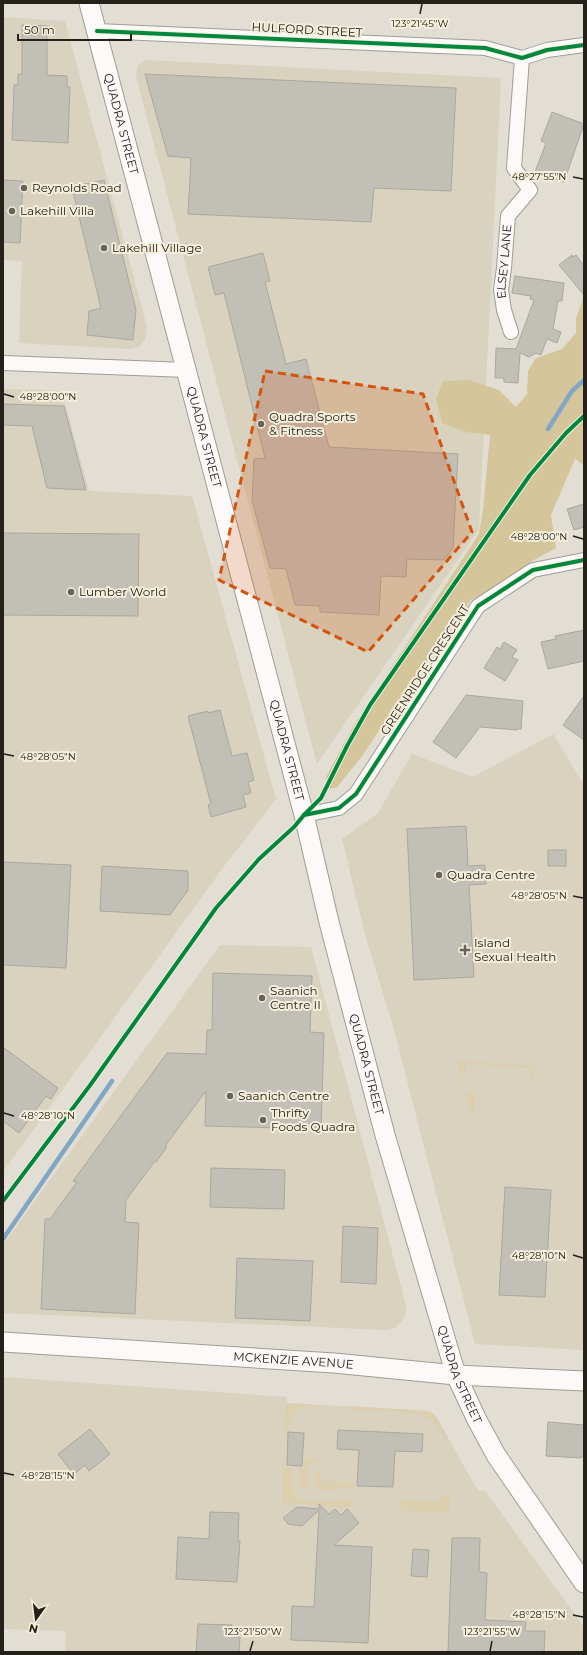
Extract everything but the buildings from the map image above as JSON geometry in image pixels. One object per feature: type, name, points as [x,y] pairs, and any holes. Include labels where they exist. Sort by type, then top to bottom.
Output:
[{"type":"main road","name":"QUADRA STREET","points":[[89,3],[304,815],[332,935],[389,1149],[456,1375],[477,1420],[496,1455],[584,1584]]},
{"type":"main road","name":"MCKENZIE AVENUE","points":[[3,1342],[334,1363],[456,1375],[584,1381]]},
{"type":"street","name":"HULFORD STREET","points":[[97,31],[485,48],[522,58]]},
{"type":"street","points":[[522,58],[547,50],[584,45]]},
{"type":"street","name":"ELSEY LANE","points":[[511,332],[504,310],[501,290],[508,216],[530,190],[514,168],[522,58]]},
{"type":"street","points":[[3,363],[187,370]]},
{"type":"street","name":"GREENRIDGE CRESCENT","points":[[304,815],[339,808],[356,794],[478,606],[533,570],[584,560]]},
{"type":"highlighted area","points":[[265,371],[423,394],[472,532],[368,652],[219,580]]},
{"type":"shaded area","points":[[3,17],[65,21],[147,327],[145,340],[139,347],[129,349],[19,343],[22,261],[3,260]]},
{"type":"shaded area","points":[[145,60],[501,78],[479,529],[317,764],[136,76],[138,65]]},
{"type":"shaded area","points":[[584,297],[584,465],[575,459],[551,515],[556,548],[532,561],[491,589],[471,600],[401,697],[363,755],[337,787],[330,789],[326,777],[354,725],[479,534],[483,509],[490,435],[465,432],[442,423],[436,399],[443,381],[469,380],[499,390],[516,407],[527,394],[528,371],[536,358],[562,349],[576,333],[576,318]]},
{"type":"shaded area","points":[[3,389],[62,391],[89,491],[192,496],[276,799],[222,869],[3,1172]]},
{"type":"shaded area","points":[[553,734],[584,785],[584,1350],[475,1344],[393,1026],[366,938],[342,839],[378,813],[412,754],[473,777]]},
{"type":"shaded area","name":"Saanich Centre","points":[[220,945],[311,947],[406,1305],[406,1312],[403,1320],[395,1328],[386,1330],[3,1313],[3,1245]]},
{"type":"shaded area","points":[[457,1061],[536,1066],[533,1080],[531,1068],[466,1064],[465,1074],[462,1076],[459,1072]]},
{"type":"shaded area","points":[[467,1092],[474,1092],[474,1115],[472,1116],[466,1094]]},
{"type":"shaded area","points":[[3,1377],[287,1397],[287,1403],[429,1411],[437,1418],[478,1491],[485,1491],[584,1627],[584,1652],[65,1652],[66,1631],[3,1629]]},
{"type":"shaded area","points":[[286,1403],[319,1406],[301,1408],[296,1411],[290,1419],[288,1432],[285,1431]]},
{"type":"shaded area","points":[[347,1406],[429,1411],[435,1415],[448,1438],[444,1437],[437,1426],[424,1416],[404,1412],[380,1410],[350,1410]]},
{"type":"shaded area","points":[[305,1458],[321,1459],[309,1467],[307,1480],[310,1490],[302,1488],[300,1483],[300,1468],[304,1468]]},
{"type":"shaded area","points":[[283,1467],[292,1468],[293,1490],[297,1496],[302,1499],[318,1502],[350,1499],[350,1507],[282,1503]]},
{"type":"shaded area","points":[[321,1468],[320,1481],[354,1482],[354,1488],[323,1490],[319,1488],[315,1483],[314,1477]]},
{"type":"shaded area","points":[[441,1495],[450,1495],[449,1513],[401,1510],[402,1500],[440,1502]]},
{"type":"waterway","points":[[548,429],[572,391],[584,380]]},
{"type":"waterway","points":[[3,1239],[112,1081]]},
{"type":"cycle path","points":[[97,31],[485,48],[522,58],[547,50],[584,45]]},
{"type":"cycle path","points":[[3,1201],[91,1084],[216,908],[259,859],[294,827],[321,798],[347,746],[370,705],[530,475],[566,433],[584,416]]},
{"type":"cycle path","points":[[304,815],[339,808],[356,794],[478,606],[533,570],[584,560]]},
{"type":"place","name":"Reynolds Road","points":[[24,188]]},
{"type":"place","name":"Lakehill Villa","points":[[12,211]]},
{"type":"place","name":"Lakehill Village","points":[[104,248]]},
{"type":"place","name":"Quadra Sports & Fitness","points":[[261,424]]},
{"type":"place","name":"Lumber World","points":[[71,592]]},
{"type":"place","name":"Quadra Centre","points":[[439,875]]},
{"type":"place","name":"Island Sexual Health","points":[[465,950]]},
{"type":"place","name":"Saanich Centre II","points":[[262,998]]},
{"type":"place","name":"Saanich Centre","points":[[230,1096]]},
{"type":"place","name":"Thrifty Foods Quadra","points":[[263,1120]]}]
